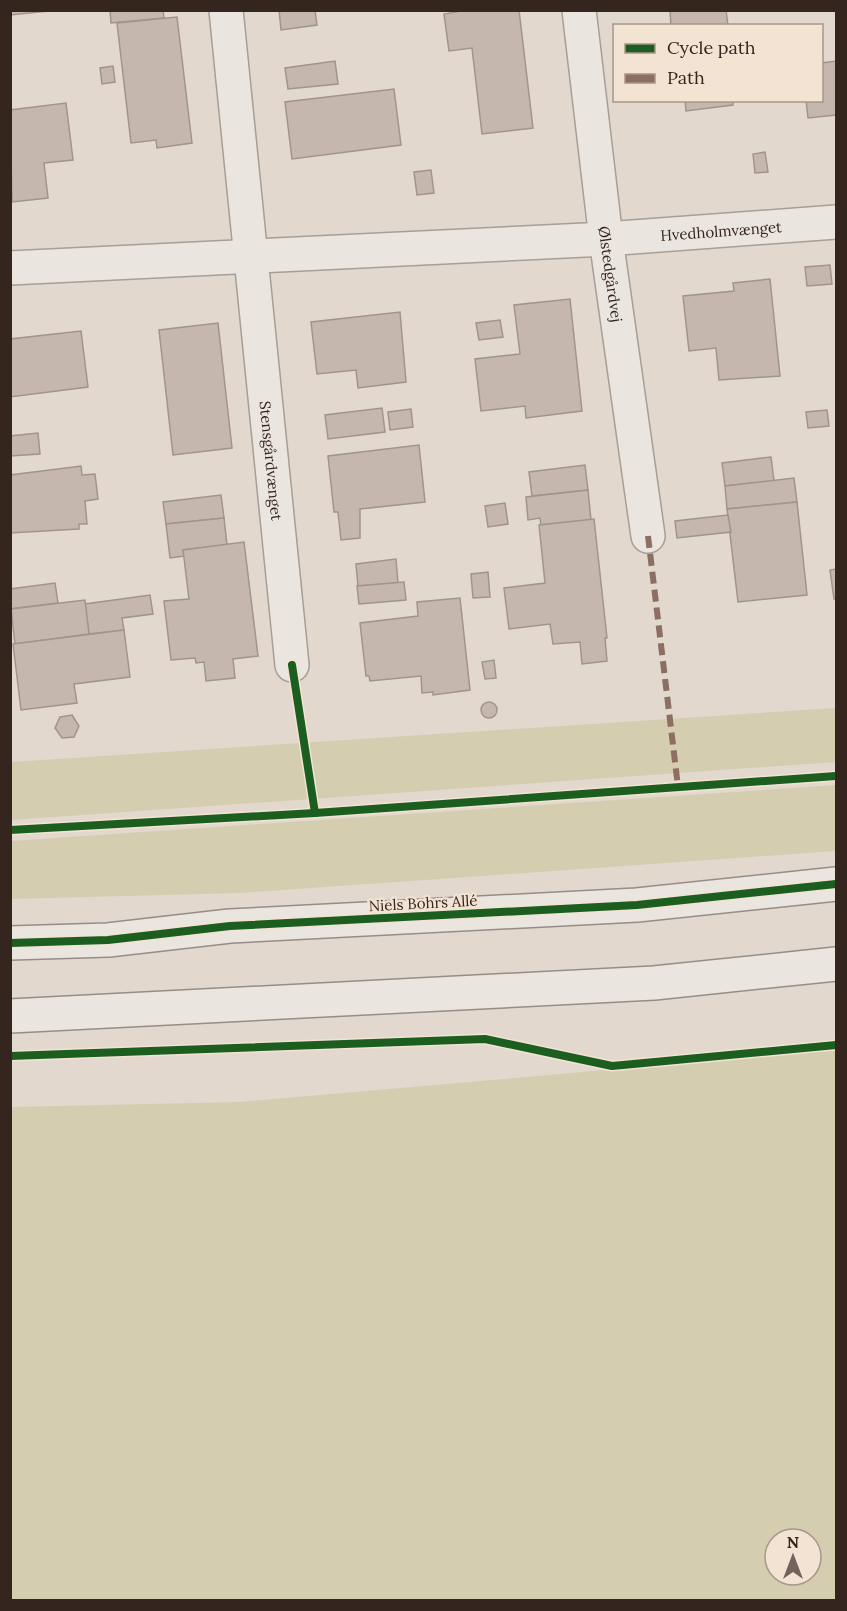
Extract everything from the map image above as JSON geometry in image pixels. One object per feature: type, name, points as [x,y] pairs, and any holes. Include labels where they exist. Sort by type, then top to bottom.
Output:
[{"type":"street","name":"Stensgårdvænget","points":[[226,10],[292,665]]},
{"type":"street","name":"Ølstedgårdvej","points":[[579,10],[606,239],[648,536]]},
{"type":"street","name":"Hvedholmvænget","points":[[606,239],[837,222]]},
{"type":"street","points":[[10,268],[606,239]]},
{"type":"street","name":"Niels Bohrs Allé","points":[[10,943],[108,940],[230,926],[637,905],[837,884]]},
{"type":"street","points":[[10,1016],[654,983],[837,964]]},
{"type":"shaded area","points":[[836,708],[836,762],[11,820],[11,762]]},
{"type":"shaded area","points":[[836,785],[836,851],[241,893],[11,899],[11,841]]},
{"type":"shaded area","points":[[836,1050],[836,1600],[11,1600],[11,1107],[240,1102]]},
{"type":"building","points":[[10,10],[49,10],[49,11],[10,15]]},
{"type":"building","points":[[110,10],[163,10],[164,18],[111,23]]},
{"type":"building","points":[[279,10],[315,10],[317,25],[281,30]]},
{"type":"building","points":[[467,10],[519,10],[533,128],[482,134],[472,48],[449,51],[444,14]]},
{"type":"building","points":[[670,10],[726,10],[728,24],[671,24]]},
{"type":"building","points":[[177,17],[192,143],[157,148],[156,140],[131,143],[117,23]]},
{"type":"building","points":[[335,61],[338,84],[288,89],[285,68]]},
{"type":"building","points":[[836,61],[836,115],[808,118],[806,102],[823,102],[823,63]]},
{"type":"building","points":[[113,66],[115,82],[102,84],[100,68]]},
{"type":"building","points":[[394,89],[401,145],[292,159],[285,102]]},
{"type":"building","points":[[685,102],[733,102],[733,105],[686,111]]},
{"type":"building","points":[[66,103],[73,160],[44,163],[48,198],[12,202],[10,110]]},
{"type":"building","points":[[765,152],[768,172],[755,173],[753,154]]},
{"type":"building","points":[[431,170],[434,193],[417,195],[414,172]]},
{"type":"building","points":[[830,265],[832,284],[807,286],[805,267]]},
{"type":"building","points":[[770,279],[780,376],[719,380],[716,348],[689,351],[683,296],[734,291],[733,283]]},
{"type":"building","points":[[570,299],[582,411],[526,418],[525,406],[481,411],[475,359],[520,354],[514,305]]},
{"type":"building","points":[[400,312],[406,382],[358,388],[356,370],[317,374],[311,322]]},
{"type":"building","points":[[500,320],[503,337],[479,340],[476,323]]},
{"type":"building","points":[[218,323],[232,448],[173,455],[159,330]]},
{"type":"building","points":[[81,331],[88,387],[10,397],[10,339]]},
{"type":"building","points":[[382,408],[385,432],[328,439],[325,415]]},
{"type":"building","points":[[411,409],[413,427],[390,430],[388,412]]},
{"type":"building","points":[[827,410],[829,426],[808,428],[806,412]]},
{"type":"building","points":[[38,433],[40,454],[10,456],[10,436]]},
{"type":"building","points":[[419,445],[425,502],[360,509],[360,538],[341,540],[338,512],[334,512],[328,456]]},
{"type":"building","points":[[771,457],[774,481],[725,486],[722,463]]},
{"type":"building","points":[[585,465],[588,490],[532,496],[529,472]]},
{"type":"building","points":[[81,466],[82,475],[95,474],[98,499],[85,501],[87,524],[79,524],[79,529],[10,533],[10,475]]},
{"type":"building","points":[[794,478],[797,502],[727,509],[725,486]]},
{"type":"building","points":[[588,490],[591,520],[541,525],[540,518],[528,520],[526,497]]},
{"type":"building","points":[[221,495],[224,518],[166,524],[163,502]]},
{"type":"building","points":[[797,502],[807,595],[738,602],[727,509]]},
{"type":"building","points":[[505,503],[508,524],[488,527],[485,506]]},
{"type":"building","points":[[728,515],[731,532],[677,538],[675,521]]},
{"type":"building","points":[[224,518],[227,545],[183,550],[184,556],[170,558],[166,524]]},
{"type":"building","points":[[594,519],[607,638],[605,638],[607,661],[582,664],[580,642],[553,644],[550,624],[509,629],[504,588],[545,583],[539,525]]},
{"type":"building","points":[[244,542],[258,656],[233,659],[235,678],[206,681],[204,662],[196,663],[195,658],[171,660],[164,601],[189,599],[183,550]]},
{"type":"building","points":[[396,559],[398,583],[358,586],[356,564]]},
{"type":"building","points":[[836,569],[836,599],[834,599],[830,570]]},
{"type":"building","points":[[488,572],[490,597],[473,598],[471,574]]},
{"type":"building","points":[[404,582],[406,600],[359,604],[357,586]]},
{"type":"building","points":[[55,583],[58,603],[10,609],[10,589]]},
{"type":"building","points":[[150,595],[153,614],[122,618],[124,630],[89,634],[85,604]]},
{"type":"building","points":[[460,598],[470,690],[433,695],[433,692],[422,693],[421,676],[370,681],[369,676],[366,676],[360,623],[418,616],[417,602]]},
{"type":"building","points":[[85,600],[89,634],[15,644],[11,609]]},
{"type":"building","points":[[124,630],[130,677],[74,684],[77,703],[21,710],[13,644]]},
{"type":"building","points":[[494,660],[496,678],[485,679],[482,662]]},
{"type":"building","points":[[486,702],[492,702],[497,710],[495,716],[486,718],[481,713],[481,707]]},
{"type":"building","points":[[72,715],[79,726],[74,737],[62,738],[55,728],[60,717]]},
{"type":"marked path","points":[[648,536],[678,787]]},
{"type":"cycle path","points":[[292,665],[315,813]]},
{"type":"cycle path","points":[[10,830],[315,813],[836,776]]},
{"type":"cycle path","points":[[10,943],[108,940],[230,926],[637,905],[836,884]]},
{"type":"cycle path","points":[[10,1056],[485,1039],[612,1066],[836,1045]]}]
